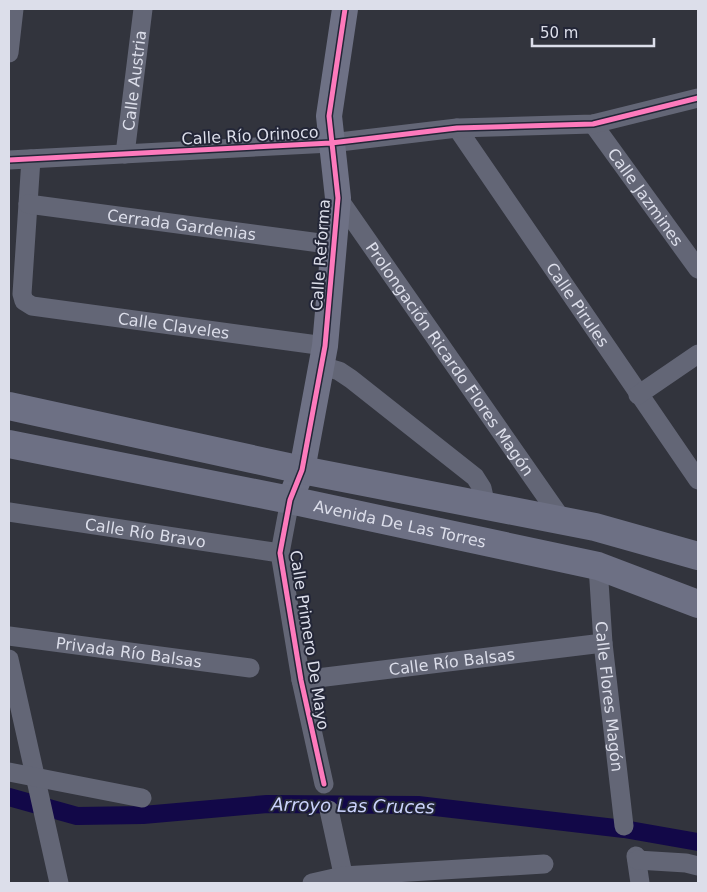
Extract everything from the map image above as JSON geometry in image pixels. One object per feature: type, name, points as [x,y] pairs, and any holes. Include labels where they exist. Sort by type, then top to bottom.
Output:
[{"type":"main road","name":"Avenida De Las Torres","points":[[9,406],[302,470],[595,527],[698,556]]},
{"type":"main road","name":"Avenida De Las Torres","points":[[9,444],[290,500],[598,566],[698,604]]},
{"type":"street","points":[[9,53],[14,9]]},
{"type":"street","name":"Calle Austria","points":[[125,154],[143,9]]},
{"type":"street","name":"Calle Reforma","points":[[290,500],[302,470],[324,356],[338,198],[329,116],[346,9]]},
{"type":"street","name":"Calle Río Orinoco","points":[[9,160],[331,144],[457,128],[593,124],[698,98]]},
{"type":"street","name":"Calle Jazmines","points":[[593,124],[698,269]]},
{"type":"street","name":"Calle Pirules","points":[[457,128],[698,480]]},
{"type":"street","points":[[28,204],[31,159]]},
{"type":"street","name":"Prolongación Ricardo Flores Magón","points":[[338,198],[563,521]]},
{"type":"street","name":"Cerrada Gardenias","points":[[28,204],[335,245]]},
{"type":"street","name":"Calle Claveles","points":[[28,204],[22,294],[24,301],[32,306],[324,356]]},
{"type":"street","points":[[638,395],[698,354]]},
{"type":"street","points":[[324,356],[339,371],[351,378],[475,477],[482,488],[486,506]]},
{"type":"street","name":"Calle Primero De Mayo","points":[[290,500],[280,553],[301,680],[324,784]]},
{"type":"street","name":"Calle Río Bravo","points":[[9,512],[280,553]]},
{"type":"street","name":"Calle Flores Magón","points":[[598,566],[603,643],[624,826]]},
{"type":"street","name":"Privada Río Balsas","points":[[9,636],[250,668]]},
{"type":"street","name":"Calle Río Balsas","points":[[301,680],[603,643]]},
{"type":"street","points":[[9,658],[59,883]]},
{"type":"street","points":[[9,772],[36,783],[142,798]]},
{"type":"street","points":[[329,810],[344,880]]},
{"type":"street","points":[[640,883],[636,858],[698,866]]},
{"type":"street","points":[[312,883],[544,864]]},
{"type":"waterway","name":"Arroyo Las Cruces","points":[[9,797],[77,816],[143,815],[267,804],[418,805],[624,829],[698,842]]},
{"type":"cycle path","points":[[324,784],[301,680],[280,553],[290,500],[302,470],[325,346],[338,198],[329,116],[345,9]]},
{"type":"cycle path","points":[[9,160],[331,143],[457,128],[593,124],[698,98]]}]
